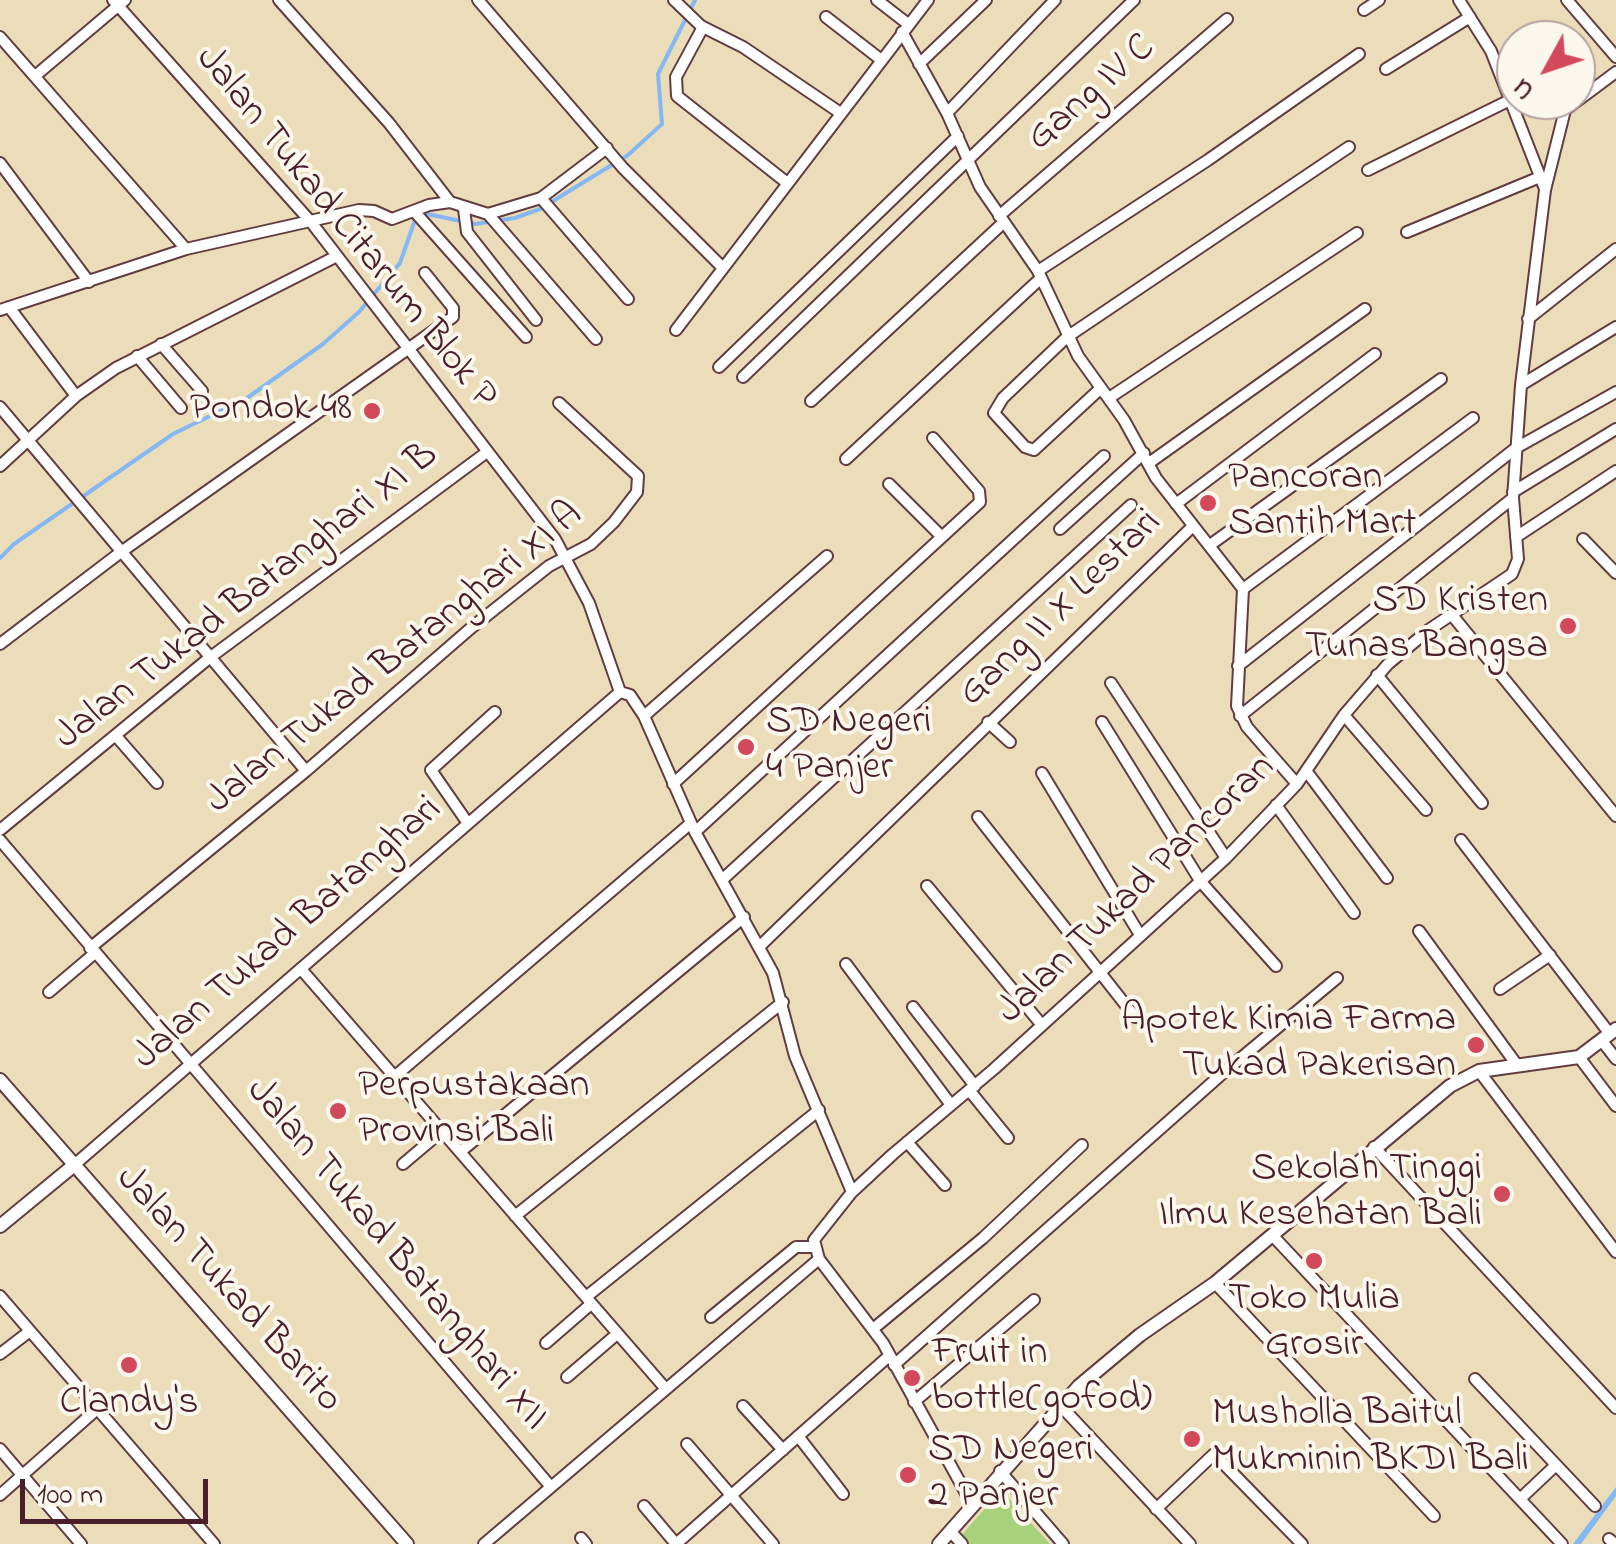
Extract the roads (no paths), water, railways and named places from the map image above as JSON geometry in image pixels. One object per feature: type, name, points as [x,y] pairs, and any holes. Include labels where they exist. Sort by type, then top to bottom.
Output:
[{"type":"street","points":[[279,0],[389,123],[450,202],[464,211],[488,215],[542,200],[610,150]]},
{"type":"street","points":[[478,0],[623,168],[722,267]]},
{"type":"street","points":[[674,0],[702,26],[742,47],[839,112]]},
{"type":"street","points":[[877,0],[905,28],[967,160],[1001,220],[1039,274],[1066,337],[1176,504],[1243,589],[1238,666],[1240,716],[1297,784]]},
{"type":"street","points":[[676,330],[928,0]]},
{"type":"street","points":[[920,64],[986,0]]},
{"type":"street","points":[[947,114],[1055,0]]},
{"type":"street","points":[[743,377],[1134,0]]},
{"type":"street","points":[[1364,10],[1379,0]]},
{"type":"street","points":[[1459,0],[1496,63]]},
{"type":"street","points":[[1567,0],[1616,57]]},
{"type":"street","points":[[35,76],[119,2]]},
{"type":"street","name":"Jalan Tukad Citarum Blok P","points":[[119,2],[310,222],[565,556],[588,603],[620,692]]},
{"type":"street","points":[[826,17],[880,59]]},
{"type":"street","points":[[1386,69],[1470,17]]},
{"type":"street","name":"Gang IV C","points":[[811,401],[1001,220],[1227,19]]},
{"type":"street","points":[[702,26],[676,78],[676,96],[786,182]]},
{"type":"street","points":[[0,37],[186,248]]},
{"type":"street","points":[[846,459],[1039,274],[1358,54]]},
{"type":"street","name":"Jalan Tukad Pancoran","points":[[814,1247],[817,1234],[852,1192],[1226,858],[1297,784],[1377,675],[1452,614],[1512,574],[1518,559],[1513,495],[1521,385],[1545,190],[1565,110],[1616,72]]},
{"type":"street","points":[[1368,170],[1496,107]]},
{"type":"street","points":[[1518,120],[1545,190]]},
{"type":"street","points":[[719,367],[958,136]]},
{"type":"street","points":[[1101,388],[1034,450],[1025,448],[994,413],[1003,398],[1066,337],[1349,147]]},
{"type":"street","points":[[0,163],[89,282]]},
{"type":"street","points":[[1407,232],[1540,178]]},
{"type":"street","points":[[542,200],[628,299]]},
{"type":"street","points":[[76,396],[3,308],[186,248],[359,210],[392,219],[450,202]]},
{"type":"street","points":[[464,211],[467,232],[536,320]]},
{"type":"street","points":[[419,214],[526,337]]},
{"type":"street","points":[[488,215],[596,339]]},
{"type":"street","points":[[1109,398],[1357,234]]},
{"type":"street","points":[[1528,319],[1616,249]]},
{"type":"street","points":[[0,466],[76,396],[137,356],[335,258]]},
{"type":"street","points":[[0,644],[121,552],[410,351],[455,315],[425,273]]},
{"type":"street","points":[[1060,529],[1146,458],[1365,309]]},
{"type":"street","points":[[1521,385],[1616,328]]},
{"type":"street","points":[[162,344],[202,390]]},
{"type":"street","points":[[1176,504],[1375,354]]},
{"type":"street","points":[[137,356],[181,408]]},
{"type":"street","points":[[1210,545],[1441,379]]},
{"type":"street","points":[[1238,666],[1516,448],[1616,392]]},
{"type":"street","name":"Jalan Tukad Batanghari XI A","points":[[49,992],[93,950],[471,628],[565,556],[606,531],[627,507],[640,480],[559,403]]},
{"type":"street","points":[[0,407],[306,771]]},
{"type":"street","points":[[1243,589],[1473,418]]},
{"type":"street","points":[[1240,716],[1513,495],[1616,429]]},
{"type":"street","points":[[673,784],[982,496],[933,438]]},
{"type":"street","name":"Jalan Tukad Batanghari XI B","points":[[0,830],[208,659],[486,452]]},
{"type":"street","points":[[394,1077],[693,827],[1104,456]]},
{"type":"street","points":[[1516,536],[1616,471]]},
{"type":"street","points":[[890,484],[942,537]]},
{"type":"street","points":[[723,879],[1131,504]]},
{"type":"street","name":"Gang II X Lestari","points":[[759,946],[1193,526]]},
{"type":"street","points":[[1584,538],[1616,573]]},
{"type":"street","points":[[644,716],[827,556]]},
{"type":"street","points":[[1452,614],[1616,816]]},
{"type":"street","points":[[1377,675],[1482,803]]},
{"type":"street","points":[[1110,683],[1226,858]]},
{"type":"street","points":[[620,692],[630,696],[644,716],[693,827],[759,946],[782,1002],[795,1056],[852,1192]]},
{"type":"street","name":"Jalan Tukad Batanghari","points":[[0,1226],[620,692]]},
{"type":"street","points":[[467,822],[431,770],[495,712]]},
{"type":"street","points":[[1344,715],[1426,810]]},
{"type":"street","points":[[988,722],[1010,742]]},
{"type":"street","points":[[1102,722],[1201,882],[1276,966]]},
{"type":"street","points":[[116,736],[157,783]]},
{"type":"street","points":[[1306,772],[1387,878]]},
{"type":"street","points":[[1042,774],[1140,935]]},
{"type":"street","points":[[1276,806],[1354,913]]},
{"type":"street","points":[[978,817],[1136,1017]]},
{"type":"street","name":"Jalan Tukad Batanghari XII","points":[[0,840],[552,1487]]},
{"type":"street","points":[[1461,840],[1609,1035],[1616,1059]]},
{"type":"street","points":[[928,886],[1040,1024]]},
{"type":"street","points":[[460,1152],[744,917]]},
{"type":"street","points":[[1419,931],[1516,1066]]},
{"type":"street","points":[[1500,989],[1550,955]]},
{"type":"street","points":[[846,964],[951,1105]]},
{"type":"street","points":[[301,969],[665,1388]]},
{"type":"street","points":[[644,1506],[676,1544],[1337,978]]},
{"type":"street","points":[[515,1216],[782,1002]]},
{"type":"street","points":[[912,1007],[1008,1138]]},
{"type":"street","points":[[939,1544],[968,1499],[1000,1471],[1060,1405],[1140,1334],[1215,1283],[1450,1086],[1479,1071],[1579,1057],[1609,1035]]},
{"type":"street","points":[[1579,1057],[1616,1106]]},
{"type":"street","points":[[1479,1071],[1616,1252]]},
{"type":"street","name":"Jalan Tukad Barito","points":[[0,1080],[407,1544]]},
{"type":"street","points":[[546,1343],[588,1300],[818,1110]]},
{"type":"street","points":[[404,1164],[442,1132]]},
{"type":"street","points":[[907,1142],[945,1185]]},
{"type":"street","points":[[874,1328],[982,1238],[1082,1145]]},
{"type":"street","points":[[1374,1148],[1616,1408]]},
{"type":"street","points":[[1273,1236],[1562,1544]]},
{"type":"street","points":[[711,1317],[796,1248],[814,1247],[819,1259],[874,1328],[968,1499]]},
{"type":"street","points":[[484,1544],[819,1259]]},
{"type":"street","points":[[1215,1283],[1434,1516]]},
{"type":"street","points":[[0,1296],[214,1544]]},
{"type":"street","points":[[914,1402],[1034,1300]]},
{"type":"street","points":[[0,1354],[30,1331]]},
{"type":"street","points":[[568,1377],[617,1334]]},
{"type":"street","points":[[1475,1379],[1595,1506]]},
{"type":"street","points":[[1060,1405],[1190,1544]]},
{"type":"street","points":[[743,1406],[783,1450]]},
{"type":"street","points":[[0,1495],[96,1410]]},
{"type":"street","points":[[798,1436],[843,1494]]},
{"type":"street","points":[[687,1444],[773,1544]]},
{"type":"street","points":[[0,1449],[80,1544]]},
{"type":"street","points":[[1156,1509],[1214,1454],[1302,1544]]},
{"type":"street","points":[[1520,1499],[1556,1464]]},
{"type":"street","points":[[1000,1471],[1063,1544]]},
{"type":"street","points":[[950,1531],[962,1544]]},
{"type":"water","points":[[1616,1487],[1616,1496],[1581,1544],[1573,1544]]},
{"type":"waterway","points":[[0,558],[14,544],[173,434],[247,398],[323,344],[359,312],[400,263],[415,220],[427,214],[475,224],[515,218],[540,209],[628,155],[662,124],[658,74],[695,0]]},
{"type":"place","name":"Pondok 48","points":[[372,411]]},
{"type":"place","name":"Pancoran Santih Mart","points":[[1208,503]]},
{"type":"place","name":"SD Kristen Tunas Bangsa","points":[[1568,626]]},
{"type":"place","name":"SD Negeri 4 Panjer","points":[[746,747]]},
{"type":"place","name":"Apotek Kimia Farma Tukad Pakerisan","points":[[1476,1045]]},
{"type":"place","name":"Perpustakaan Provinsi Bali","points":[[338,1111]]},
{"type":"place","name":"Sekolah Tinggi Ilmu Kesehatan Bali","points":[[1502,1194]]},
{"type":"place","name":"Toko Mulia Grosir","points":[[1314,1261]]},
{"type":"place","name":"Clandy's","points":[[129,1365]]},
{"type":"place","name":"Fruit in bottle(gofod)","points":[[912,1378]]},
{"type":"place","name":"Musholla Baitul Mukminin BKDI Bali","points":[[1192,1439]]},
{"type":"place","name":"SD Negeri 2 Panjer","points":[[908,1475]]}]
